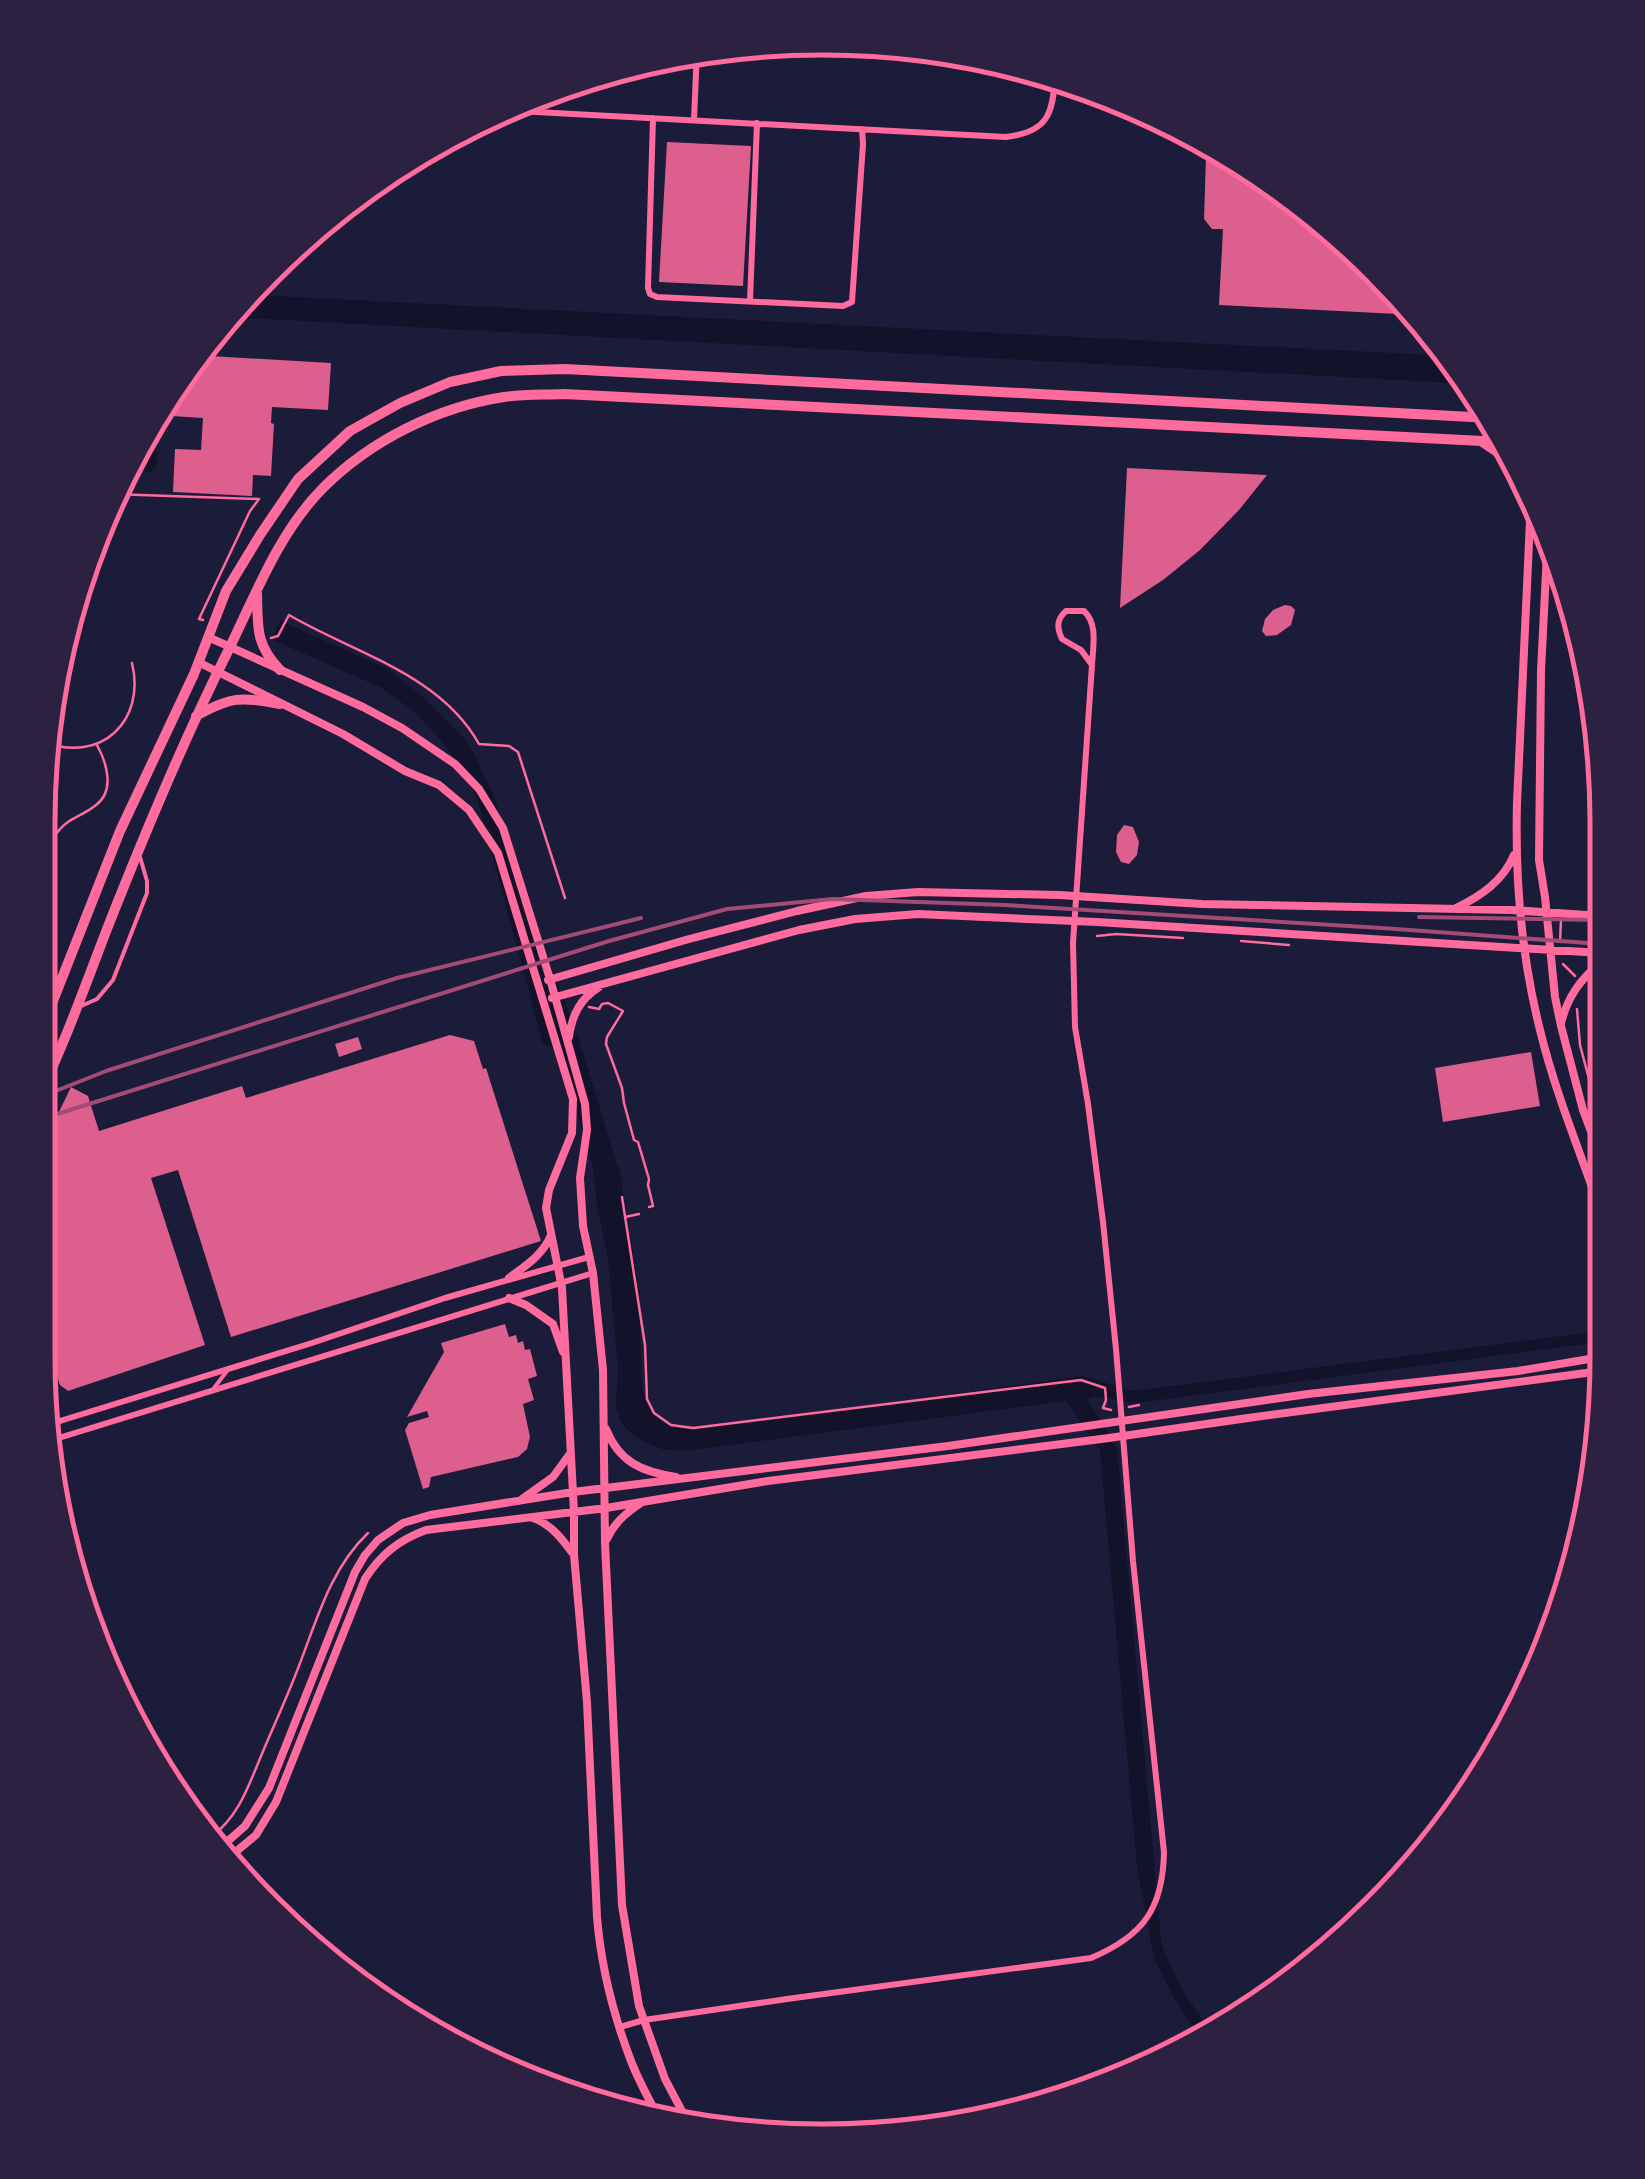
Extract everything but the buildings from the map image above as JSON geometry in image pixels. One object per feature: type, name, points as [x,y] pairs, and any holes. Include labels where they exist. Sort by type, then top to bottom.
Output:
[{"type":"main road","points":[[55,996],[120,831],[198,662],[226,591],[260,534],[298,479],[350,431],[400,403],[450,382],[501,372],[565,370],[1474,417]]},
{"type":"main road","points":[[55,1060],[195,717],[282,544],[322,488],[367,451],[414,425],[464,405],[506,396],[564,394],[1488,441]]},
{"type":"main road","points":[[1480,441],[1492,449]]},
{"type":"main road","points":[[257,592],[260,640],[265,654],[280,670]]},
{"type":"main road","points":[[195,717],[231,699],[280,704]]},
{"type":"street","points":[[694,120],[697,66]]},
{"type":"street","points":[[532,112],[1006,138],[1037,130],[1048,116],[1054,91]]},
{"type":"street","points":[[654,118],[650,294],[843,306],[852,302],[862,129]]},
{"type":"street","points":[[750,301],[757,123]]},
{"type":"street","points":[[1530,524],[1516,850],[1519,912],[1549,1065],[1590,1181]]},
{"type":"street","points":[[1547,570],[1539,860],[1560,1026],[1590,1127]]},
{"type":"street","points":[[620,2027],[644,2020],[1091,1958],[1134,1933],[1150,1916],[1158,1898],[1164,1852],[1133,1561],[1124,1436],[1088,1104],[1074,1028],[1074,922],[1076,896],[1092,665],[1094,636],[1091,619],[1084,611],[1066,611],[1058,624],[1062,639],[1081,650],[1092,665]]},
{"type":"street","points":[[208,637],[402,728],[455,764],[479,789],[502,828],[585,1104],[587,1130],[580,1178],[603,1370],[605,1544],[622,1905],[639,2006],[665,2080],[681,2110]]},
{"type":"street","points":[[198,662],[439,785],[469,810],[498,853],[573,1099],[572,1133],[549,1190],[546,1208],[561,1283],[567,1361],[574,1555],[588,1702],[598,1931],[608,1990],[632,2064],[652,2104]]},
{"type":"street","points":[[1452,910],[1498,881],[1516,850]]},
{"type":"street","points":[[538,982],[707,934],[866,896],[934,892],[1590,915]]},
{"type":"street","points":[[544,1000],[800,930],[855,919],[918,914],[1590,952]]},
{"type":"street","points":[[1560,1026],[1566,1004],[1590,971]]},
{"type":"street","points":[[568,1041],[580,1003],[612,980]]},
{"type":"street","points":[[509,1278],[536,1257],[551,1235]]},
{"type":"street","points":[[58,1421],[312,1344],[509,1278],[589,1257]]},
{"type":"street","points":[[60,1438],[593,1273]]},
{"type":"street","points":[[509,1298],[553,1324],[567,1361]]},
{"type":"street","points":[[228,1841],[246,1826],[269,1788],[354,1572],[378,1540],[403,1523],[572,1492],[948,1446],[1308,1394],[1518,1371],[1590,1359]]},
{"type":"street","points":[[236,1852],[256,1835],[276,1802],[361,1590],[376,1562],[408,1536],[430,1528],[606,1508],[788,1479],[1589,1374]]},
{"type":"street","points":[[603,1420],[614,1446],[627,1461],[661,1474],[686,1478]]},
{"type":"street","points":[[518,1502],[553,1477],[570,1454]]},
{"type":"street","points":[[605,1544],[620,1519],[650,1500]]},
{"type":"street","points":[[522,1516],[540,1520],[554,1530],[574,1555]]},
{"type":"lane","points":[[78,1008],[98,999],[113,980],[147,893],[139,852]]},
{"type":"lane","points":[[211,1391],[230,1368]]},
{"type":"path","points":[[129,495],[259,500],[250,511],[199,618]]},
{"type":"path","points":[[274,638],[289,616],[388,665],[438,695],[459,714],[478,744],[509,746],[518,752],[565,898]]},
{"type":"path","points":[[59,748],[96,744],[120,728],[135,697],[132,663]]},
{"type":"path","points":[[55,834],[104,799],[107,772],[96,744]]},
{"type":"path","points":[[1097,936],[1192,938]]},
{"type":"path","points":[[1231,940],[1289,945]]},
{"type":"path","points":[[589,1007],[599,1009],[608,1003],[623,1010],[606,1037],[606,1044],[649,1180],[653,1206],[649,1207]]},
{"type":"path","points":[[1577,1006],[1580,1045],[1590,1083]]},
{"type":"path","points":[[622,1197],[645,1345],[647,1399],[654,1413],[672,1425],[685,1428],[752,1421],[1080,1380],[1105,1388],[1103,1408],[1107,1410]]},
{"type":"path","points":[[625,1217],[639,1214]]},
{"type":"path","points":[[219,1830],[241,1802],[343,1562],[368,1533]]},
{"type":"shaded area","points":[[265,296],[1431,355],[1451,383],[244,318]]},
{"type":"shaded area","points":[[155,444],[157,465],[151,473],[140,472]]},
{"type":"shaded area","points":[[280,621],[386,668],[421,695],[473,752],[493,794],[536,927],[579,1040],[620,1174],[639,1290],[642,1388],[649,1407],[667,1424],[695,1430],[1082,1376],[1133,1391],[1590,1332],[1590,1343],[1136,1403],[1094,1396],[1087,1399],[1117,1448],[1161,1941],[1176,1977],[1204,2022],[1193,2028],[1154,1958],[1137,1866],[1100,1450],[1066,1401],[684,1451],[661,1449],[637,1438],[621,1423],[616,1408],[618,1368],[608,1258],[588,1146],[555,1048],[543,1044],[477,798],[446,746],[416,713],[380,687],[271,639]]},
{"type":"railway","points":[[55,1115],[609,941],[727,909],[833,899],[1005,905],[1590,943]]},
{"type":"railway","points":[[1419,917],[1590,920]]},
{"type":"railway","points":[[55,1091],[106,1071],[397,978],[641,918]]}]
